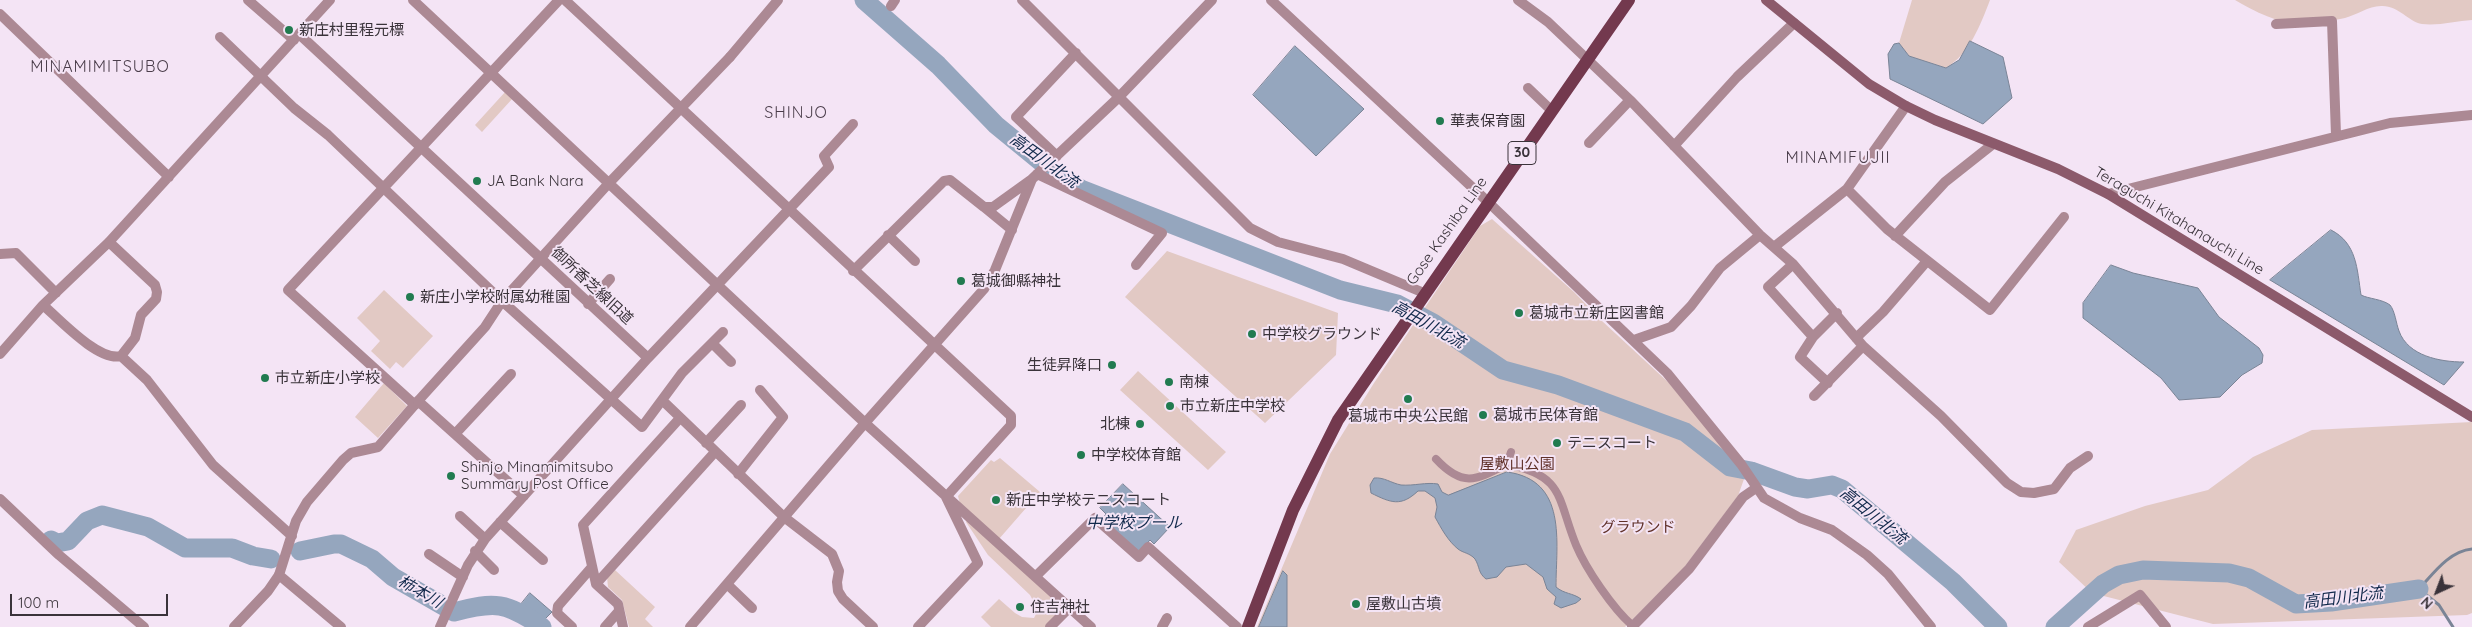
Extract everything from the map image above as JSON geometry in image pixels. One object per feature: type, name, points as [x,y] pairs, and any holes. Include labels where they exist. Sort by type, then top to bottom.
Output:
[{"type":"main road","name":"Gose Kashiba Line","points":[[1248,627],[1311,470],[1343,412],[1629,0]]},
{"type":"main road","name":"Teraguchi Kitahanauchi Line","points":[[1766,0],[1869,84],[1906,106],[1993,144],[2058,169],[2108,194],[2472,418]]},
{"type":"street","name":"御所香芝線旧道","points":[[248,0],[296,37],[421,148],[648,358]]},
{"type":"street","points":[[0,354],[44,305],[109,242],[330,0]]},
{"type":"street","points":[[413,0],[865,423],[1091,627]]},
{"type":"street","points":[[524,496],[456,434],[416,403],[288,290],[559,0]]},
{"type":"street","points":[[566,0],[853,271],[1011,416],[1011,425],[946,497]]},
{"type":"street","points":[[234,627],[268,591],[279,575],[300,512],[343,460],[351,454],[378,447],[486,327],[502,301],[540,258],[651,137],[730,57],[778,0]]},
{"type":"street","points":[[1022,0],[1250,228],[1278,242],[1343,259],[1424,293]]},
{"type":"street","points":[[984,207],[993,207],[1036,175],[1057,156],[1118,98],[1212,0]]},
{"type":"street","points":[[1271,0],[1488,202],[1667,373],[1741,464],[1764,498],[1800,518],[1832,530],[1868,555],[1888,574],[1931,627]]},
{"type":"street","points":[[1518,0],[1548,22],[1630,100],[1760,234],[1793,264],[1837,313],[1863,346],[1941,416],[2007,483],[2021,492],[2034,493],[2054,489],[2070,468],[2088,456]]},
{"type":"street","points":[[0,14],[169,176]]},
{"type":"street","points":[[2276,24],[2332,21],[2336,135]]},
{"type":"street","points":[[1674,146],[1737,77],[1794,23]]},
{"type":"street","points":[[220,38],[328,135],[502,301],[642,427],[682,373],[723,332]]},
{"type":"street","points":[[1057,156],[1016,117],[1076,53]]},
{"type":"street","points":[[1528,88],[1551,110]]},
{"type":"street","points":[[1589,143],[1630,100]]},
{"type":"street","points":[[1774,247],[1847,188],[1906,106]]},
{"type":"street","points":[[2108,194],[2336,135],[2390,123],[2472,115]]},
{"type":"street","points":[[440,627],[450,610],[475,551],[648,358],[829,167],[824,156],[853,124]]},
{"type":"street","points":[[1895,236],[1945,182],[1993,144]]},
{"type":"street","points":[[690,627],[865,423],[984,289],[996,270],[1036,175]]},
{"type":"street","points":[[1036,175],[1162,233],[1136,265]]},
{"type":"street","points":[[853,271],[944,181],[950,180],[1012,230]]},
{"type":"street","points":[[1847,188],[1895,236],[1990,310],[2064,217]]},
{"type":"street","points":[[1634,340],[1670,327],[1691,306],[1720,268],[1760,234]]},
{"type":"street","points":[[888,236],[915,261]]},
{"type":"street","points":[[109,242],[155,285],[157,292],[156,299],[141,315],[135,338],[121,356]]},
{"type":"street","points":[[0,254],[16,253],[56,293]]},
{"type":"street","points":[[1856,338],[1883,312],[1927,261]]},
{"type":"street","points":[[1793,264],[1768,287],[1813,338]]},
{"type":"street","points":[[588,304],[610,279]]},
{"type":"street","points":[[44,305],[88,344],[108,356],[121,356],[147,380],[213,465],[292,536]]},
{"type":"street","points":[[1828,383],[1800,357],[1813,338],[1837,313]]},
{"type":"street","points":[[712,343],[731,362]]},
{"type":"street","points":[[1814,396],[1863,346]]},
{"type":"street","points":[[456,434],[511,374]]},
{"type":"street","points":[[738,474],[783,416],[760,390]]},
{"type":"street","points":[[662,400],[784,517],[832,554],[839,571],[838,591],[843,599],[874,627]]},
{"type":"street","points":[[706,443],[741,405]]},
{"type":"street","points":[[623,627],[618,604],[596,584],[583,525],[680,418]]},
{"type":"street","points":[[596,584],[715,452]]},
{"type":"street","points":[[1508,464],[1511,452]]},
{"type":"street","points":[[1436,459],[1450,474],[1472,479],[1508,464],[1533,469],[1556,489],[1576,546],[1613,607],[1632,627],[1688,569],[1743,497],[1756,488]]},
{"type":"street","points":[[918,627],[978,563],[946,497]]},
{"type":"street","points":[[0,499],[59,555],[144,627]]},
{"type":"street","points":[[460,516],[485,539]]},
{"type":"street","points":[[1036,576],[1095,518],[1139,557],[1148,546],[1237,627]]},
{"type":"street","points":[[500,522],[543,560]]},
{"type":"street","points":[[475,551],[494,570]]},
{"type":"street","points":[[429,554],[463,577]]},
{"type":"street","points":[[572,627],[557,613],[558,606],[592,567]]},
{"type":"street","points":[[279,575],[341,627]]},
{"type":"street","points":[[727,584],[752,608]]},
{"type":"street","points":[[2088,627],[2140,595],[2166,627]]},
{"type":"street","points":[[1050,627],[1070,607]]},
{"type":"street","points":[[605,627],[619,611]]},
{"type":"green space","points":[[1912,0],[1990,0],[1968,47],[1962,55],[1946,68],[1909,56],[1899,43]]},
{"type":"green space","points":[[2235,0],[2472,0],[2472,20],[2441,24],[2422,24],[2417,23],[2393,8],[2381,6],[2372,7],[2345,18],[2328,21],[2313,23],[2288,22],[2263,15]]},
{"type":"green space","points":[[506,91],[513,98],[482,132],[475,125]]},
{"type":"green space","name":"屋敷山公園","points":[[1492,219],[1574,292],[1602,321],[1669,383],[1749,477],[1744,479],[1738,496],[1683,569],[1625,627],[1257,627],[1330,454],[1374,383],[1480,226]]},
{"type":"green space","name":"中学校グラウンド","points":[[1167,251],[1338,313],[1336,355],[1265,423],[1125,297]]},
{"type":"green space","points":[[384,290],[433,336],[403,368],[396,362],[390,369],[371,351],[380,341],[357,318]]},
{"type":"green space","points":[[1138,371],[1226,452],[1208,470],[1120,390]]},
{"type":"green space","points":[[384,383],[407,406],[378,438],[355,417]]},
{"type":"green space","points":[[2472,422],[2472,613],[2467,615],[2213,624],[2092,593],[2059,562],[2076,530],[2145,506],[2208,490],[2253,457],[2312,430]]},
{"type":"green space","name":"新庄中学校テニスコート","points":[[1000,458],[1040,492],[999,539],[960,504],[958,496],[991,460],[994,462]]},
{"type":"green space","points":[[968,519],[1071,612],[1057,627],[991,627],[981,617],[999,599],[1022,617],[1034,618],[1038,610],[1030,595],[988,555],[966,522]]},
{"type":"green space","points":[[615,570],[655,607],[645,619],[653,627],[629,627],[622,600],[608,587],[607,577]]},
{"type":"water","points":[[1970,41],[2003,57],[2012,98],[1983,124],[1890,79],[1888,54],[1894,44],[1899,43],[1909,56],[1946,68],[1959,60]]},
{"type":"water","points":[[1295,46],[1364,109],[1316,156],[1253,95]]},
{"type":"water","points":[[2331,230],[2340,235],[2351,249],[2357,266],[2361,295],[2390,305],[2403,340],[2417,352],[2426,356],[2445,361],[2464,362],[2444,385],[2270,280]]},
{"type":"water","points":[[2111,265],[2133,273],[2198,288],[2219,317],[2259,348],[2263,355],[2262,363],[2242,375],[2220,397],[2179,400],[2161,378],[2083,318],[2083,303]]},
{"type":"water","points":[[1507,472],[1527,477],[1540,487],[1549,500],[1557,533],[1556,587],[1581,599],[1576,603],[1561,608],[1554,604],[1556,597],[1547,589],[1543,577],[1526,564],[1506,567],[1497,577],[1486,579],[1480,572],[1475,559],[1458,549],[1442,530],[1435,517],[1437,507],[1435,498],[1425,491],[1418,491],[1401,501],[1390,501],[1371,493],[1370,485],[1374,478],[1384,479],[1401,485],[1438,484],[1442,492],[1448,495]]},
{"type":"water","name":"中学校プール","points":[[1123,484],[1170,527],[1154,544],[1150,540],[1137,554],[1101,520],[1106,514],[1100,508]]},
{"type":"water","points":[[1283,571],[1287,575],[1287,627],[1259,627]]},
{"type":"water","points":[[530,593],[552,612],[543,621],[518,608]]},
{"type":"waterway","name":"高田川北流","points":[[864,0],[938,65],[996,125],[1057,175],[1081,189],[1340,290],[1397,304],[1433,323],[1503,370],[1558,385],[1685,432],[1730,467],[1751,471],[1795,487],[1808,489],[1832,485],[1842,489],[1953,582],[1998,627]]},
{"type":"waterway","name":"柿本川","points":[[51,540],[57,543],[68,541],[87,521],[102,515],[148,527],[185,548],[232,548],[253,556],[271,559]]},
{"type":"waterway","name":"柿本川","points":[[300,551],[341,544],[372,559],[393,577],[454,612],[480,606],[500,606],[509,608],[542,627]]},
{"type":"waterway","points":[[2453,627],[2439,605],[2419,589],[2449,559],[2456,554],[2472,549]]},
{"type":"waterway","name":"高田川北流","points":[[2055,627],[2103,584],[2119,575],[2143,570],[2229,573],[2249,578],[2296,604],[2331,602],[2419,589]]},
{"type":"place","name":"新庄村里程元標","points":[[289,30]]},
{"type":"place","name":"華表保育園","points":[[1440,121]]},
{"type":"place","name":"JA Bank Nara","points":[[477,181]]},
{"type":"place","name":"葛城御縣神社","points":[[961,281]]},
{"type":"place","name":"新庄小学校附属幼稚園","points":[[410,297]]},
{"type":"place","name":"葛城市立新庄図書館","points":[[1519,313]]},
{"type":"place","name":"中学校グラウンド","points":[[1252,334]]},
{"type":"place","name":"生徒昇降口","points":[[1112,365]]},
{"type":"place","name":"市立新庄小学校","points":[[265,378]]},
{"type":"place","name":"南棟","points":[[1169,382]]},
{"type":"place","name":"葛城市中央公民館","points":[[1408,399]]},
{"type":"place","name":"市立新庄中学校","points":[[1170,406]]},
{"type":"place","name":"葛城市民体育館","points":[[1483,415]]},
{"type":"place","name":"北棟","points":[[1140,424]]},
{"type":"place","name":"テニスコート","points":[[1557,443]]},
{"type":"place","name":"中学校体育館","points":[[1081,455]]},
{"type":"place","name":"Shinjo Minamimitsubo Summary Post Office","points":[[451,476]]},
{"type":"place","name":"新庄中学校テニスコート","points":[[996,500]]},
{"type":"place","name":"屋敷山古墳","points":[[1356,604]]},
{"type":"place","name":"住吉神社","points":[[1020,607]]},
{"type":"district","name":"MINAMIMITSUBO","points":[[100,67]]},
{"type":"district","name":"SHINJO","points":[[796,113]]},
{"type":"district","name":"MINAMIFUJII","points":[[1838,158]]},
{"type":"park label","name":"グラウンド","points":[[1638,527]]}]
